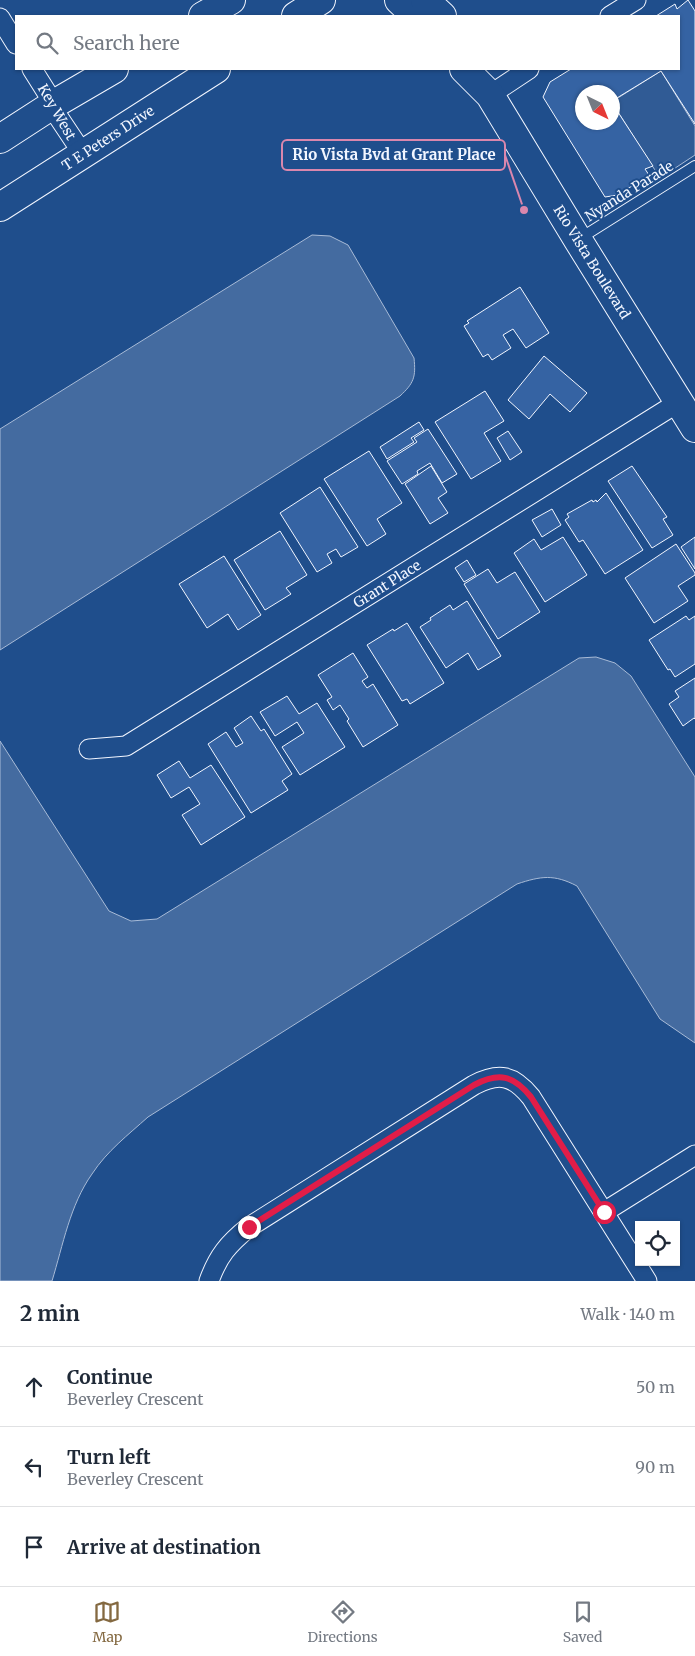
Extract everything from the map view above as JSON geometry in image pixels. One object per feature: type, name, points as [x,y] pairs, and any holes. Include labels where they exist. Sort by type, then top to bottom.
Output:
[{"type":"street","points":[[205,15],[231,0]]},
{"type":"street","points":[[298,15],[320,0]]},
{"type":"street","points":[[399,0],[415,15]]},
{"type":"street","points":[[425,0],[441,15]]},
{"type":"street","points":[[612,15],[636,0]]},
{"type":"street","points":[[0,18],[15,42]]},
{"type":"street","name":"Key West","points":[[33,70],[54,104],[57,115],[83,154]]},
{"type":"street","points":[[0,139],[54,104],[112,70]]},
{"type":"street","name":"T E Peters Drive","points":[[0,207],[214,70]]},
{"type":"street","name":"Rio Vista Boulevard","points":[[466,70],[487,82],[578,240],[695,428]]},
{"type":"street","points":[[487,82],[526,70]]},
{"type":"street","name":"Grant Place","points":[[89,749],[126,746],[679,402]]},
{"type":"street","points":[[208,1281],[221,1254],[232,1241],[249,1227],[474,1085],[487,1078],[502,1076],[512,1079],[522,1086],[531,1097],[647,1281]]},
{"type":"street","points":[[604,1212],[695,1155]]},
{"type":"lane","name":"Nyanda Parade","points":[[578,240],[695,166]]},
{"type":"shaded area","points":[[661,71],[695,126],[695,155],[660,178],[620,115],[620,97]]},
{"type":"shaded area","points":[[312,235],[330,236],[348,245],[414,358],[414,375],[408,387],[400,396],[0,650],[0,429]]},
{"type":"shaded area","points":[[596,657],[615,663],[631,676],[695,777],[695,1043],[660,1019],[577,886],[554,878],[533,879],[517,884],[148,1117],[104,1158],[84,1186],[68,1226],[52,1281],[0,1281],[0,741],[109,911],[131,921],[157,919],[579,658]]},
{"type":"building","points":[[688,0],[695,11],[695,124],[661,71],[620,96],[620,85],[575,85],[575,130],[620,130],[620,115],[653,166],[645,169],[649,175],[618,195],[605,197],[543,97],[550,82],[569,70],[680,70],[680,15],[658,15],[675,4],[677,9]]},
{"type":"building","points":[[520,287],[549,333],[526,348],[513,329],[503,335],[511,348],[492,360],[488,354],[483,357],[464,326],[469,323],[467,321]]},
{"type":"building","points":[[544,356],[587,393],[570,412],[550,394],[529,419],[508,400]]},
{"type":"building","points":[[485,391],[504,421],[484,433],[501,461],[471,479],[435,422]]},
{"type":"building","points":[[419,422],[424,430],[411,438],[414,442],[387,459],[380,447]]},
{"type":"building","points":[[428,429],[457,474],[442,483],[430,463],[417,471],[418,474],[402,484],[387,461],[417,442],[414,438]]},
{"type":"building","points":[[508,431],[522,452],[510,460],[497,438]]},
{"type":"building","points":[[369,451],[402,503],[377,519],[386,534],[367,546],[324,479]]},
{"type":"building","points":[[431,466],[447,492],[438,498],[448,513],[430,524],[405,484]]},
{"type":"building","points":[[632,466],[667,517],[663,519],[673,535],[652,548],[608,481]]},
{"type":"building","points":[[320,487],[358,547],[341,557],[336,549],[327,554],[332,563],[317,572],[280,513]]},
{"type":"building","points":[[606,493],[643,550],[605,574],[583,540],[579,542],[565,520],[569,517],[567,514],[592,500],[597,502]]},
{"type":"building","points":[[552,509],[561,525],[542,537],[532,520]]},
{"type":"building","points":[[280,531],[307,575],[286,588],[291,594],[265,610],[234,560]]},
{"type":"building","points":[[563,537],[587,575],[545,602],[514,553],[534,539],[541,550]]},
{"type":"building","points":[[695,537],[695,569],[681,547]]},
{"type":"building","points":[[676,544],[695,573],[695,575],[678,586],[688,601],[654,623],[625,578]]},
{"type":"building","points":[[224,556],[261,615],[238,630],[228,614],[207,628],[179,584]]},
{"type":"building","points":[[467,560],[476,575],[464,582],[455,568]]},
{"type":"building","points":[[488,569],[497,583],[515,572],[540,612],[498,639],[464,584]]},
{"type":"building","points":[[467,601],[501,656],[478,670],[468,653],[446,668],[420,627],[450,605],[453,610]]},
{"type":"building","points":[[686,616],[689,620],[695,616],[695,664],[675,677],[670,669],[668,670],[649,640]]},
{"type":"building","points":[[407,623],[444,683],[410,704],[407,699],[402,701],[367,645]]},
{"type":"building","points":[[353,653],[368,677],[362,681],[367,688],[373,684],[398,725],[363,747],[347,721],[349,719],[340,705],[333,710],[327,700],[332,697],[318,675]]},
{"type":"building","points":[[695,678],[695,719],[683,726],[669,704],[679,697],[675,691]]},
{"type":"building","points":[[287,696],[299,714],[317,703],[345,747],[300,775],[282,747],[304,733],[297,722],[275,736],[260,712]]},
{"type":"building","points":[[251,716],[261,731],[264,729],[292,774],[282,781],[288,790],[251,813],[208,744],[226,732],[236,747],[243,743],[234,728]]},
{"type":"building","points":[[179,761],[190,778],[211,765],[245,817],[201,845],[182,815],[200,804],[189,787],[171,798],[157,775]]},
{"type":"place","name":"Rio Vista Bvd at Grant Place","points":[[524,210]]},
{"type":"route","points":[[249,1227],[474,1085],[487,1078],[502,1076],[512,1079],[522,1086],[531,1097],[604,1212]]}]
